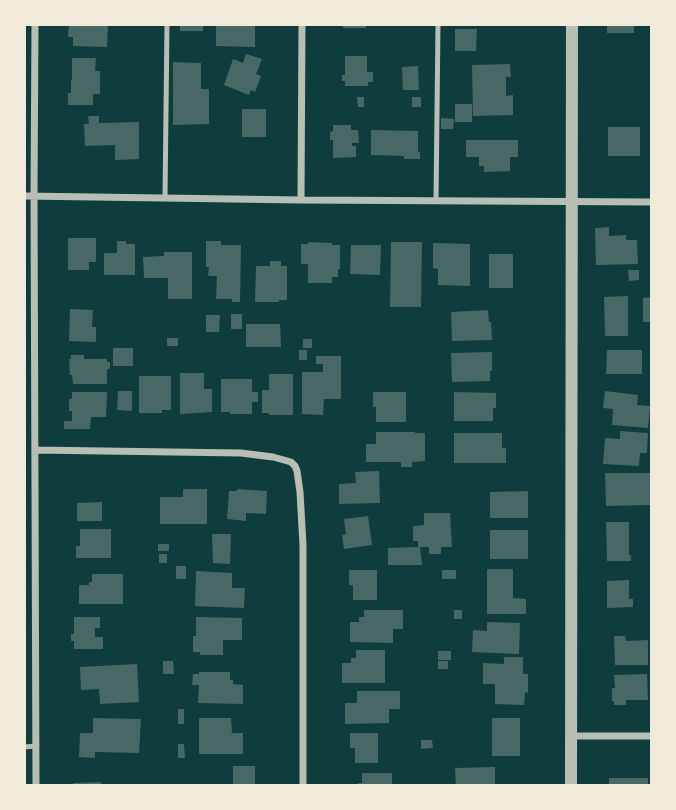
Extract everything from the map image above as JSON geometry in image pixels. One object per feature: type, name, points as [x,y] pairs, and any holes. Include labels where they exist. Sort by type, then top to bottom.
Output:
[{"type":"street","points":[[35,24],[36,786]]},
{"type":"street","points":[[301,200],[302,24]]},
{"type":"street","points":[[571,786],[572,24]]},
{"type":"street","points":[[24,196],[652,202]]},
{"type":"street","points":[[35,450],[241,453],[273,457],[295,466],[300,492],[303,545],[303,786]]},
{"type":"street","points":[[571,736],[652,736]]},
{"type":"lane","points":[[165,198],[167,24]]},
{"type":"lane","points":[[436,201],[438,24]]},
{"type":"lane","points":[[24,747],[36,747]]},
{"type":"building","points":[[69,24],[108,24],[107,47],[73,46],[73,37],[68,37]]},
{"type":"building","points":[[180,24],[203,24],[203,31],[180,31]]},
{"type":"building","points":[[216,24],[255,24],[255,47],[216,46]]},
{"type":"building","points":[[343,24],[366,24],[366,28],[343,28]]},
{"type":"building","points":[[607,24],[634,24],[634,33],[607,33]]},
{"type":"building","points":[[455,29],[477,29],[476,51],[455,51]]},
{"type":"building","points":[[246,54],[262,59],[256,74],[261,76],[255,92],[251,90],[249,95],[224,85],[233,59],[243,63]]},
{"type":"building","points":[[345,56],[367,56],[367,72],[373,72],[373,82],[368,82],[368,86],[345,86],[342,75],[345,75]]},
{"type":"building","points":[[72,58],[96,58],[95,71],[100,71],[100,94],[93,94],[93,105],[68,105]]},
{"type":"building","points":[[173,62],[201,63],[201,89],[209,89],[209,124],[173,125]]},
{"type":"building","points":[[510,64],[511,77],[506,77],[506,96],[513,95],[513,115],[473,116],[472,65]]},
{"type":"building","points":[[418,66],[419,90],[403,90],[402,67]]},
{"type":"building","points":[[357,97],[364,97],[364,107],[358,107]]},
{"type":"building","points":[[412,97],[421,97],[421,107],[412,107]]},
{"type":"building","points":[[455,104],[472,104],[472,122],[455,122]]},
{"type":"building","points":[[242,109],[266,109],[266,137],[242,137]]},
{"type":"building","points":[[88,116],[99,116],[99,123],[139,122],[139,159],[115,160],[115,145],[85,146],[84,124],[89,124]]},
{"type":"building","points":[[441,118],[454,119],[453,129],[441,129]]},
{"type":"building","points":[[333,125],[351,125],[351,130],[358,130],[359,143],[352,143],[352,146],[356,146],[356,157],[333,158],[330,132],[333,131]]},
{"type":"building","points":[[608,127],[640,127],[640,156],[608,156]]},
{"type":"building","points":[[371,130],[418,131],[420,159],[371,155]]},
{"type":"building","points":[[466,140],[518,140],[518,157],[510,157],[510,171],[484,172],[484,166],[479,166],[479,157],[466,157]]},
{"type":"building","points":[[609,227],[609,236],[626,235],[626,240],[637,240],[638,264],[596,265],[595,228]]},
{"type":"building","points":[[68,238],[96,238],[96,262],[89,262],[89,270],[68,270]]},
{"type":"building","points":[[117,241],[135,244],[135,275],[104,275],[104,253],[117,253]]},
{"type":"building","points":[[206,241],[221,241],[221,245],[241,245],[240,302],[216,299],[217,276],[208,276]]},
{"type":"building","points":[[308,242],[340,245],[340,269],[338,277],[332,277],[332,283],[308,283],[308,264],[301,264],[301,244]]},
{"type":"building","points":[[391,242],[422,242],[421,307],[390,307]]},
{"type":"building","points":[[433,243],[470,244],[470,286],[438,285],[438,269],[433,268]]},
{"type":"building","points":[[351,245],[381,245],[380,275],[350,274]]},
{"type":"building","points":[[164,252],[192,252],[192,299],[168,299],[168,278],[144,278],[143,257],[164,256]]},
{"type":"building","points":[[489,254],[513,254],[513,288],[489,288]]},
{"type":"building","points":[[270,261],[281,261],[281,266],[287,266],[287,300],[255,302],[256,266],[270,266]]},
{"type":"building","points":[[628,270],[639,270],[639,280],[629,281]]},
{"type":"building","points":[[628,296],[628,336],[605,336],[604,297]]},
{"type":"building","points":[[652,297],[652,322],[643,322],[643,298]]},
{"type":"building","points":[[70,309],[93,310],[92,327],[96,327],[96,342],[69,341]]},
{"type":"building","points":[[488,310],[492,340],[452,341],[451,312]]},
{"type":"building","points":[[231,314],[242,314],[242,329],[231,329]]},
{"type":"building","points":[[206,315],[220,315],[219,332],[206,332]]},
{"type":"building","points":[[246,324],[280,324],[281,347],[246,347]]},
{"type":"building","points":[[167,338],[178,338],[178,346],[167,346]]},
{"type":"building","points":[[303,339],[312,339],[312,348],[303,348]]},
{"type":"building","points":[[113,348],[133,348],[133,366],[113,366]]},
{"type":"building","points":[[299,350],[307,350],[307,360],[299,360]]},
{"type":"building","points":[[607,350],[642,350],[642,374],[606,374]]},
{"type":"building","points":[[492,352],[490,381],[452,382],[451,353]]},
{"type":"building","points":[[71,355],[84,355],[84,359],[107,359],[110,369],[107,369],[107,384],[73,384],[70,375]]},
{"type":"building","points":[[316,356],[341,356],[341,399],[324,399],[323,415],[302,414],[302,372],[323,372],[323,364],[316,364]]},
{"type":"building","points":[[180,373],[204,373],[204,389],[212,389],[212,412],[180,414]]},
{"type":"building","points":[[269,374],[293,374],[293,415],[262,413],[262,390],[269,390]]},
{"type":"building","points":[[139,376],[171,376],[171,410],[162,410],[162,413],[139,413]]},
{"type":"building","points":[[221,379],[252,379],[252,392],[258,392],[258,402],[252,402],[252,414],[221,412]]},
{"type":"building","points":[[118,391],[132,391],[132,411],[117,410]]},
{"type":"building","points":[[605,391],[638,395],[637,405],[650,406],[648,428],[612,425],[613,409],[603,408]]},
{"type":"building","points":[[72,392],[107,392],[106,417],[91,417],[90,429],[64,429],[64,421],[72,421],[69,399],[72,399]]},
{"type":"building","points":[[373,392],[406,392],[406,422],[376,422]]},
{"type":"building","points":[[454,392],[496,393],[493,421],[454,421]]},
{"type":"building","points":[[620,431],[648,433],[647,453],[640,453],[639,466],[603,464],[605,438],[620,439]]},
{"type":"building","points":[[376,432],[425,433],[425,461],[412,462],[412,467],[401,467],[401,462],[366,462],[366,444],[376,444]]},
{"type":"building","points":[[454,433],[502,433],[506,463],[454,463]]},
{"type":"building","points":[[379,471],[380,503],[339,504],[339,484],[356,483],[355,472]]},
{"type":"building","points":[[605,473],[651,473],[651,505],[606,506]]},
{"type":"building","points":[[183,489],[207,489],[207,524],[160,524],[160,497],[183,497]]},
{"type":"building","points":[[229,491],[267,491],[266,514],[246,513],[246,521],[227,519]]},
{"type":"building","points":[[528,491],[528,518],[490,518],[490,492]]},
{"type":"building","points":[[102,502],[102,521],[77,521],[77,503]]},
{"type":"building","points":[[424,513],[450,513],[452,547],[441,547],[441,554],[429,554],[429,547],[418,547],[418,541],[413,541],[413,526],[424,525]]},
{"type":"building","points":[[368,516],[372,545],[344,549],[344,519]]},
{"type":"building","points":[[606,522],[629,522],[631,561],[607,561]]},
{"type":"building","points":[[80,529],[111,529],[111,558],[76,558],[76,546],[80,546]]},
{"type":"building","points":[[490,530],[528,530],[528,559],[490,559]]},
{"type":"building","points":[[212,534],[231,534],[230,564],[213,563]]},
{"type":"building","points":[[158,544],[169,544],[169,551],[158,551]]},
{"type":"building","points":[[420,547],[422,565],[388,565],[388,548]]},
{"type":"building","points":[[159,554],[167,554],[167,563],[159,563]]},
{"type":"building","points":[[176,566],[186,566],[186,579],[176,579]]},
{"type":"building","points":[[487,569],[513,569],[513,598],[526,599],[526,614],[487,614]]},
{"type":"building","points":[[349,570],[377,570],[377,600],[353,600]]},
{"type":"building","points":[[442,570],[456,570],[456,579],[442,579]]},
{"type":"building","points":[[196,571],[232,573],[232,588],[245,588],[244,608],[195,606]]},
{"type":"building","points":[[92,574],[123,574],[123,604],[79,604],[79,585],[89,585],[89,582],[92,582]]},
{"type":"building","points":[[629,580],[629,599],[633,599],[633,607],[607,608],[607,581]]},
{"type":"building","points":[[364,610],[403,610],[403,629],[393,629],[393,643],[350,642],[350,622],[359,622],[359,617],[364,617]]},
{"type":"building","points":[[454,610],[462,610],[462,619],[454,619]]},
{"type":"building","points":[[74,617],[100,617],[100,628],[95,628],[95,637],[103,637],[103,649],[74,649],[71,634],[74,634]]},
{"type":"building","points":[[196,617],[242,618],[242,640],[223,640],[223,655],[200,655],[200,652],[193,652]]},
{"type":"building","points":[[487,622],[520,623],[519,654],[472,652],[473,630],[487,631]]},
{"type":"building","points":[[614,636],[625,636],[626,641],[648,640],[648,665],[615,665]]},
{"type":"building","points":[[356,650],[385,650],[385,683],[342,683],[342,663],[351,663],[351,658],[356,658]]},
{"type":"building","points":[[438,651],[451,651],[451,660],[438,660]]},
{"type":"building","points":[[504,657],[523,657],[523,674],[528,674],[528,693],[525,692],[524,705],[495,704],[495,684],[483,684],[483,663],[504,664]]},
{"type":"building","points":[[163,661],[173,661],[174,674],[163,674]]},
{"type":"building","points":[[438,661],[448,661],[448,669],[438,669]]},
{"type":"building","points":[[137,664],[139,702],[100,704],[99,689],[81,690],[80,667]]},
{"type":"building","points":[[230,672],[233,684],[243,685],[243,704],[198,703],[199,685],[192,685],[193,674]]},
{"type":"building","points":[[647,674],[648,700],[626,700],[626,705],[614,705],[614,675]]},
{"type":"building","points":[[357,691],[400,691],[400,709],[389,709],[389,723],[345,724],[345,703],[357,703]]},
{"type":"building","points":[[178,709],[184,709],[184,724],[178,724]]},
{"type":"building","points":[[93,718],[141,719],[139,753],[95,752],[95,758],[79,757],[80,733],[93,733]]},
{"type":"building","points":[[199,718],[231,718],[232,733],[243,733],[243,754],[199,754]]},
{"type":"building","points":[[492,718],[520,718],[520,756],[492,756]]},
{"type":"building","points":[[350,733],[378,733],[378,763],[355,763],[355,748],[350,748]]},
{"type":"building","points":[[421,740],[432,740],[433,748],[421,749]]},
{"type":"building","points":[[178,744],[184,744],[185,758],[178,758]]},
{"type":"building","points":[[233,766],[255,766],[255,786],[233,786]]},
{"type":"building","points":[[495,767],[495,786],[456,786],[455,768]]},
{"type":"building","points":[[362,773],[392,773],[392,786],[358,786],[358,783],[362,783]]},
{"type":"building","points":[[609,778],[648,778],[648,786],[609,786]]},
{"type":"building","points":[[101,782],[101,786],[73,786],[73,783]]}]
